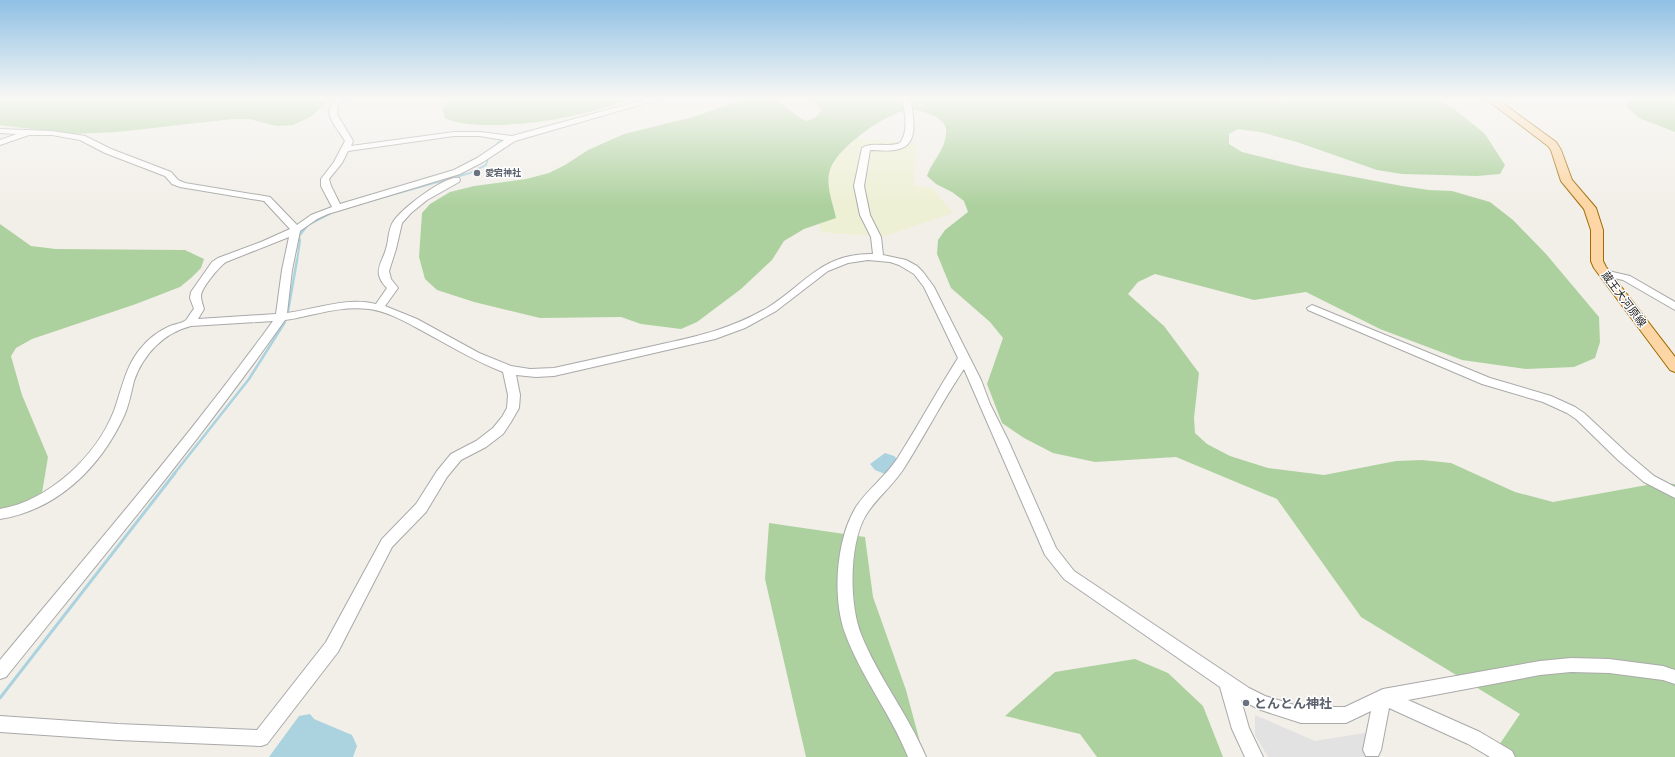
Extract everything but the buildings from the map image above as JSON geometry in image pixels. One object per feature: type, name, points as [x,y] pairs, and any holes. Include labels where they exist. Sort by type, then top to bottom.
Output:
[{"type":"main road","name":"蔵王大河原線","points":[[1539,134],[1552,144],[1567,181],[1590,208],[1597,230],[1596,261],[1675,367]]},
{"type":"street","points":[[0,143],[24,134]]},
{"type":"street","points":[[61,134],[82,138],[108,152],[157,169],[168,174],[175,182],[183,185],[267,199],[296,230]]},
{"type":"street","points":[[337,207],[326,186],[325,179],[338,164],[344,149],[349,142],[344,134]]},
{"type":"street","points":[[344,149],[452,134]]},
{"type":"street","points":[[482,134],[512,139]]},
{"type":"street","points":[[378,308],[393,288],[385,280],[383,271],[391,251],[397,223],[401,218],[433,192],[512,139],[527,134]]},
{"type":"street","points":[[878,257],[876,237],[865,215],[859,186],[866,148],[898,147],[904,145],[908,134]]},
{"type":"street","points":[[190,323],[199,309],[195,298],[196,292],[216,264],[222,260],[265,244],[296,230],[314,217],[337,207],[443,177],[463,173]]},
{"type":"street","points":[[0,672],[197,430],[239,376],[281,317],[286,270],[296,230]]},
{"type":"street","points":[[0,514],[22,509],[39,501],[71,480],[101,444],[118,417],[131,374],[145,350],[161,335],[190,323],[281,317],[340,306],[355,305],[378,308],[394,314],[509,370],[540,374],[711,338],[741,326],[772,309],[824,269],[833,264],[855,258],[878,257],[912,267],[924,280],[964,359],[1002,440],[1050,551],[1069,575],[1227,682],[1261,702],[1301,715],[1346,715],[1383,698],[1540,668],[1571,665],[1609,666],[1663,673],[1675,677]]},
{"type":"street","points":[[1604,273],[1626,278],[1675,307]]},
{"type":"street","points":[[1312,308],[1486,381],[1546,399],[1571,410],[1580,416],[1623,458],[1649,479],[1675,493]]},
{"type":"street","points":[[917,757],[904,728],[874,678],[852,631],[847,608],[846,573],[854,522],[862,510],[889,481],[899,467],[941,394],[964,359]]},
{"type":"street","points":[[0,724],[125,732],[260,738],[332,647],[387,543],[421,508],[442,474],[456,457],[481,444],[498,431],[508,419],[513,408],[514,395],[509,370]]},
{"type":"street","points":[[1227,682],[1241,729],[1254,757]]},
{"type":"street","points":[[1372,750],[1383,698]]},
{"type":"street","points":[[1383,698],[1474,738],[1506,757]]},
{"type":"green space","points":[[623,134],[861,134],[836,159],[829,173],[828,180],[836,218],[804,229],[784,241],[772,260],[741,289],[697,322],[681,329],[641,324],[621,317],[540,318],[474,302],[437,290],[425,279],[419,257],[422,213],[430,204],[450,192],[474,186],[526,179],[549,173],[565,165],[588,150]]},
{"type":"green space","points":[[946,134],[1229,134],[1229,144],[1242,152],[1302,167],[1402,186],[1429,190],[1452,191],[1490,202],[1513,220],[1546,254],[1599,317],[1600,342],[1595,358],[1574,367],[1526,369],[1462,360],[1380,329],[1306,292],[1254,300],[1155,274],[1138,282],[1128,294],[1164,326],[1199,373],[1194,418],[1195,433],[1207,444],[1230,456],[1268,468],[1324,475],[1396,461],[1422,460],[1451,463],[1515,492],[1553,502],[1658,483],[1675,484],[1675,757],[1491,757],[1520,714],[1361,617],[1277,499],[1176,457],[1095,462],[1053,453],[1024,438],[1002,423],[987,384],[1003,338],[990,322],[951,288],[937,254],[938,240],[945,230],[968,212],[964,201],[952,192],[936,184],[927,176],[942,148]]},
{"type":"green space","points":[[1269,134],[1485,134],[1505,165],[1500,174],[1477,176],[1402,174],[1377,170],[1297,142]]},
{"type":"green space","points":[[827,135],[916,143],[914,186],[932,188],[953,213],[883,237],[821,232],[801,175]]},
{"type":"green space","points":[[0,224],[31,246],[56,249],[185,250],[204,259],[201,268],[180,287],[136,304],[32,339],[16,348],[11,356],[22,395],[48,457],[42,493],[7,516],[0,516]]},
{"type":"green space","points":[[769,523],[865,537],[873,597],[906,690],[924,757],[806,757],[765,579]]},
{"type":"green space","points":[[1135,659],[1168,673],[1203,706],[1223,757],[1097,757],[1080,734],[1005,716],[1055,672]]},
{"type":"shaded area","points":[[1255,715],[1315,741],[1364,733],[1380,738],[1376,757],[1268,757],[1255,735]]},
{"type":"water","points":[[885,453],[894,456],[898,460],[885,474],[875,470],[870,464]]},
{"type":"water","points":[[310,714],[314,719],[352,735],[357,746],[353,757],[269,757],[299,716]]},
{"type":"waterway","points":[[492,149],[500,141]]},
{"type":"waterway","points":[[366,202],[470,173],[486,165],[488,158]]},
{"type":"waterway","points":[[297,261],[300,241],[299,236],[308,225],[331,213]]},
{"type":"waterway","points":[[288,311],[297,260]]},
{"type":"waterway","points":[[174,474],[249,379],[285,322]]},
{"type":"waterway","points":[[0,698],[175,473]]},
{"type":"place","name":"愛宕神社","points":[[477,173]]},
{"type":"place","name":"とんとん神社","points":[[1246,703]]}]
